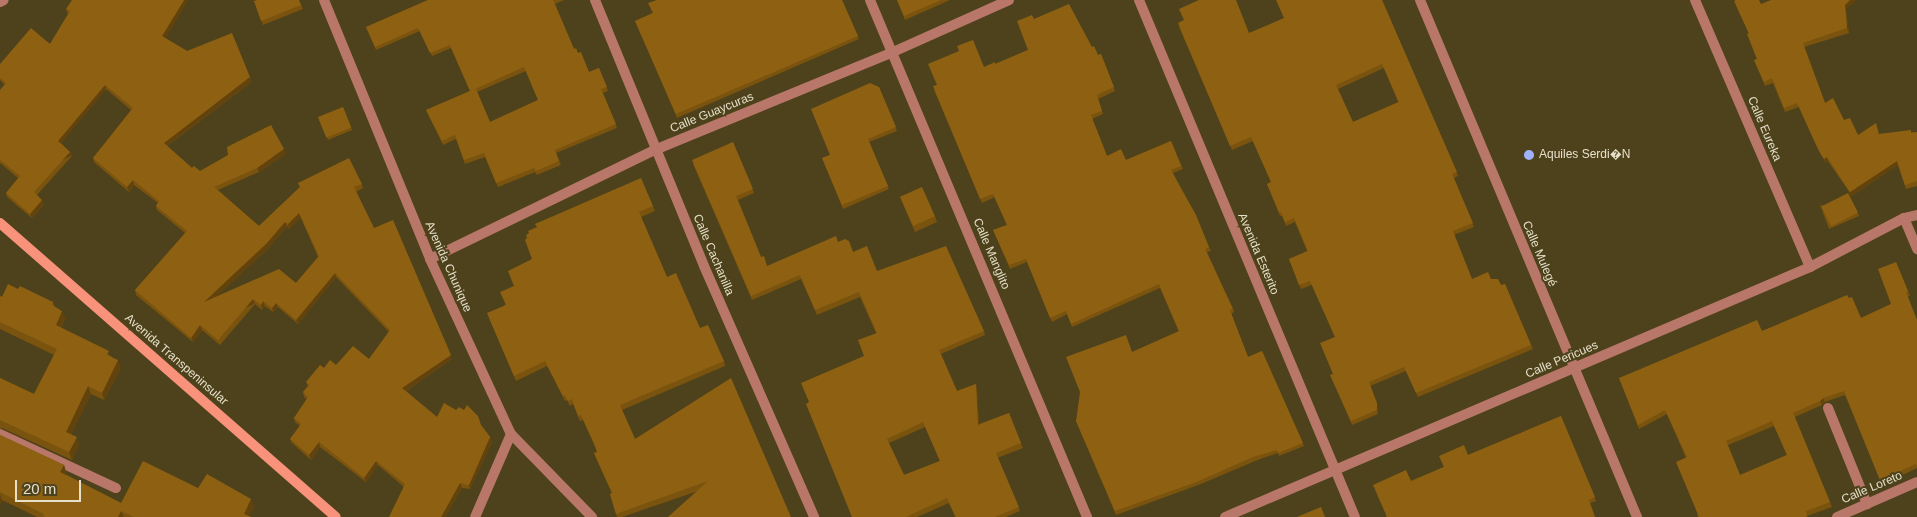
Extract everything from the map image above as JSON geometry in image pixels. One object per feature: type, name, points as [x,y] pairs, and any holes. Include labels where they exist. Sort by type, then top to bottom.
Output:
[{"type":"main road","name":"Avenida Transpeninsular","points":[[0,224],[336,517]]},
{"type":"street","points":[[0,2],[4,0]]},
{"type":"street","name":"Avenida Chunique","points":[[324,0],[430,259],[511,434],[592,517]]},
{"type":"street","name":"Calle Cachanilla","points":[[595,0],[704,266],[814,517]]},
{"type":"street","name":"Calle Manglito","points":[[870,0],[1087,517]]},
{"type":"street","name":"Calle Guaycuras","points":[[430,259],[657,149],[893,52],[1009,0]]},
{"type":"street","name":"Avenida Esterito","points":[[1139,0],[1355,517]]},
{"type":"street","name":"Calle Mulegé","points":[[1420,0],[1637,517]]},
{"type":"street","name":"Calle Eureka","points":[[1695,0],[1810,267]]},
{"type":"street","name":"Calle Pericues","points":[[1225,517],[1810,267],[1904,218],[1917,215]]},
{"type":"street","points":[[1904,218],[1917,249]]},
{"type":"street","points":[[1828,408],[1867,504]]},
{"type":"street","points":[[0,434],[116,488]]},
{"type":"street","points":[[475,517],[511,434]]},
{"type":"street","name":"Calle Loreto","points":[[1837,517],[1917,482]]},
{"type":"building","points":[[72,0],[184,0],[162,36],[187,51],[232,33],[250,77],[164,143],[192,168],[194,166],[200,171],[228,155],[227,147],[271,125],[284,149],[257,168],[214,187],[259,226],[300,187],[298,183],[349,158],[362,184],[354,187],[374,228],[393,220],[451,355],[402,388],[437,417],[444,403],[456,410],[459,407],[464,410],[467,405],[478,416],[481,425],[490,437],[469,485],[460,483],[441,517],[389,517],[405,484],[376,461],[364,478],[319,442],[309,455],[290,439],[301,424],[294,418],[308,397],[303,392],[309,385],[306,382],[320,365],[324,368],[330,360],[336,365],[353,346],[369,359],[390,330],[335,273],[296,320],[276,303],[272,308],[263,301],[261,305],[253,299],[218,340],[200,325],[191,338],[135,290],[187,231],[156,206],[159,201],[133,180],[127,187],[93,158],[133,108],[105,85],[58,141],[70,152],[34,192],[42,200],[30,214],[6,193],[20,176],[0,160],[0,90],[6,83],[0,78],[0,64],[31,28],[50,44],[70,11],[66,9]],"holes":[[[299,213],[319,256],[296,283],[279,269],[204,302],[267,243],[285,222],[288,224]]]},
{"type":"building","points":[[299,0],[301,5],[261,21],[254,1]]},
{"type":"building","points":[[428,0],[553,0],[574,49],[576,48],[578,53],[581,52],[589,72],[599,68],[607,87],[601,89],[616,124],[555,150],[559,161],[536,171],[534,168],[496,183],[484,153],[464,160],[455,135],[442,141],[426,110],[470,91],[450,45],[430,53],[418,28],[375,47],[366,27]],"holes":[[[524,67],[538,100],[490,122],[476,89],[471,91]]]},
{"type":"building","points":[[657,0],[842,0],[858,36],[676,114],[635,21],[653,13],[648,3]]},
{"type":"building","points":[[897,0],[941,0],[904,16]]},
{"type":"building","points":[[1199,0],[1236,0],[1249,33],[1284,18],[1276,0],[1382,0],[1457,172],[1452,174],[1473,223],[1453,231],[1472,279],[1488,272],[1491,279],[1498,279],[1501,285],[1505,284],[1531,345],[1416,393],[1404,367],[1369,382],[1377,403],[1377,410],[1351,421],[1330,375],[1333,374],[1320,343],[1335,337],[1310,281],[1299,285],[1289,259],[1308,251],[1294,218],[1285,222],[1281,212],[1279,212],[1267,184],[1271,182],[1251,137],[1230,146],[1178,23],[1184,20],[1179,9]],"holes":[[[1382,64],[1399,102],[1353,122],[1336,85]]]},
{"type":"building","points":[[1759,0],[1761,4],[1771,0],[1850,0],[1845,5],[1847,28],[1803,43],[1825,103],[1833,98],[1844,120],[1850,118],[1858,135],[1876,123],[1879,134],[1911,130],[1911,133],[1917,132],[1917,181],[1905,185],[1897,161],[1850,192],[1827,157],[1824,159],[1818,149],[1797,103],[1784,108],[1772,78],[1764,82],[1754,60],[1757,59],[1747,34],[1749,34],[1734,1]]},
{"type":"building","points":[[1069,4],[1092,47],[1094,46],[1098,55],[1101,54],[1114,87],[1097,95],[1102,111],[1091,115],[1107,156],[1121,149],[1126,160],[1171,141],[1181,166],[1171,170],[1196,215],[1209,247],[1205,249],[1233,309],[1230,310],[1248,357],[1262,351],[1303,443],[1278,453],[1277,450],[1253,457],[1199,481],[1115,511],[1076,421],[1080,392],[1066,357],[1126,335],[1132,352],[1179,331],[1159,284],[1071,324],[1066,311],[1050,318],[1026,259],[1009,265],[993,230],[1007,225],[993,194],[980,199],[933,86],[937,85],[928,64],[959,51],[957,46],[973,40],[984,67],[1028,50],[1017,21],[1032,15],[1034,19]]},
{"type":"building","points":[[870,83],[879,87],[896,127],[868,139],[888,186],[842,205],[822,158],[830,155],[811,109]]},
{"type":"building","points":[[343,107],[351,127],[326,138],[318,117]]},
{"type":"building","points":[[733,142],[753,189],[736,196],[761,257],[764,256],[767,266],[836,236],[838,242],[845,239],[849,241],[853,252],[867,246],[877,271],[946,246],[984,331],[939,350],[957,391],[976,384],[978,425],[1009,413],[1021,443],[996,453],[1019,507],[995,517],[956,517],[947,498],[906,517],[852,517],[806,404],[809,402],[801,383],[864,356],[858,340],[877,333],[859,292],[815,310],[800,275],[751,296],[692,160]],"holes":[[[923,422],[940,461],[904,475],[887,439]]]},
{"type":"building","points":[[641,178],[653,206],[639,212],[667,277],[676,273],[700,328],[708,325],[724,361],[620,405],[635,439],[731,378],[791,517],[668,517],[708,481],[616,514],[610,494],[612,493],[594,453],[597,452],[595,445],[581,415],[578,416],[572,399],[568,401],[565,395],[563,396],[545,361],[514,376],[487,313],[506,305],[500,292],[514,286],[508,271],[532,259],[525,240],[527,238],[526,235],[529,233],[528,231],[537,227],[535,224]]},
{"type":"building","points":[[922,187],[935,216],[913,226],[900,197]]},
{"type":"building","points":[[1848,193],[1858,213],[1831,226],[1821,207]]},
{"type":"building","points":[[1896,262],[1917,320],[1917,467],[1916,464],[1880,480],[1844,391],[1823,398],[1793,413],[1830,502],[1806,511],[1807,516],[1805,517],[1699,517],[1676,462],[1687,457],[1665,410],[1638,425],[1619,378],[1757,320],[1762,331],[1847,295],[1849,298],[1852,297],[1861,318],[1891,304],[1878,269]],"holes":[[[1772,421],[1787,455],[1740,475],[1726,441]]]},
{"type":"building","points":[[8,284],[18,289],[20,286],[53,302],[52,305],[62,311],[56,325],[109,351],[107,355],[118,360],[102,393],[88,386],[66,432],[77,437],[69,452],[0,420],[0,378],[34,394],[57,349],[0,322],[0,296],[2,297]]},
{"type":"building","points":[[1561,416],[1595,497],[1589,500],[1595,517],[1387,517],[1373,485],[1406,470],[1411,481],[1444,467],[1439,456],[1464,445],[1468,455]]},
{"type":"building","points":[[0,435],[64,465],[60,472],[121,503],[143,461],[198,488],[207,474],[251,499],[244,514],[251,517],[134,517],[121,511],[118,517],[46,517],[43,516],[44,514],[0,492]]},
{"type":"building","points":[[1321,507],[1325,517],[1297,517]]},
{"type":"place","name":"Aquiles Serdi�N","points":[[1529,155]]}]
